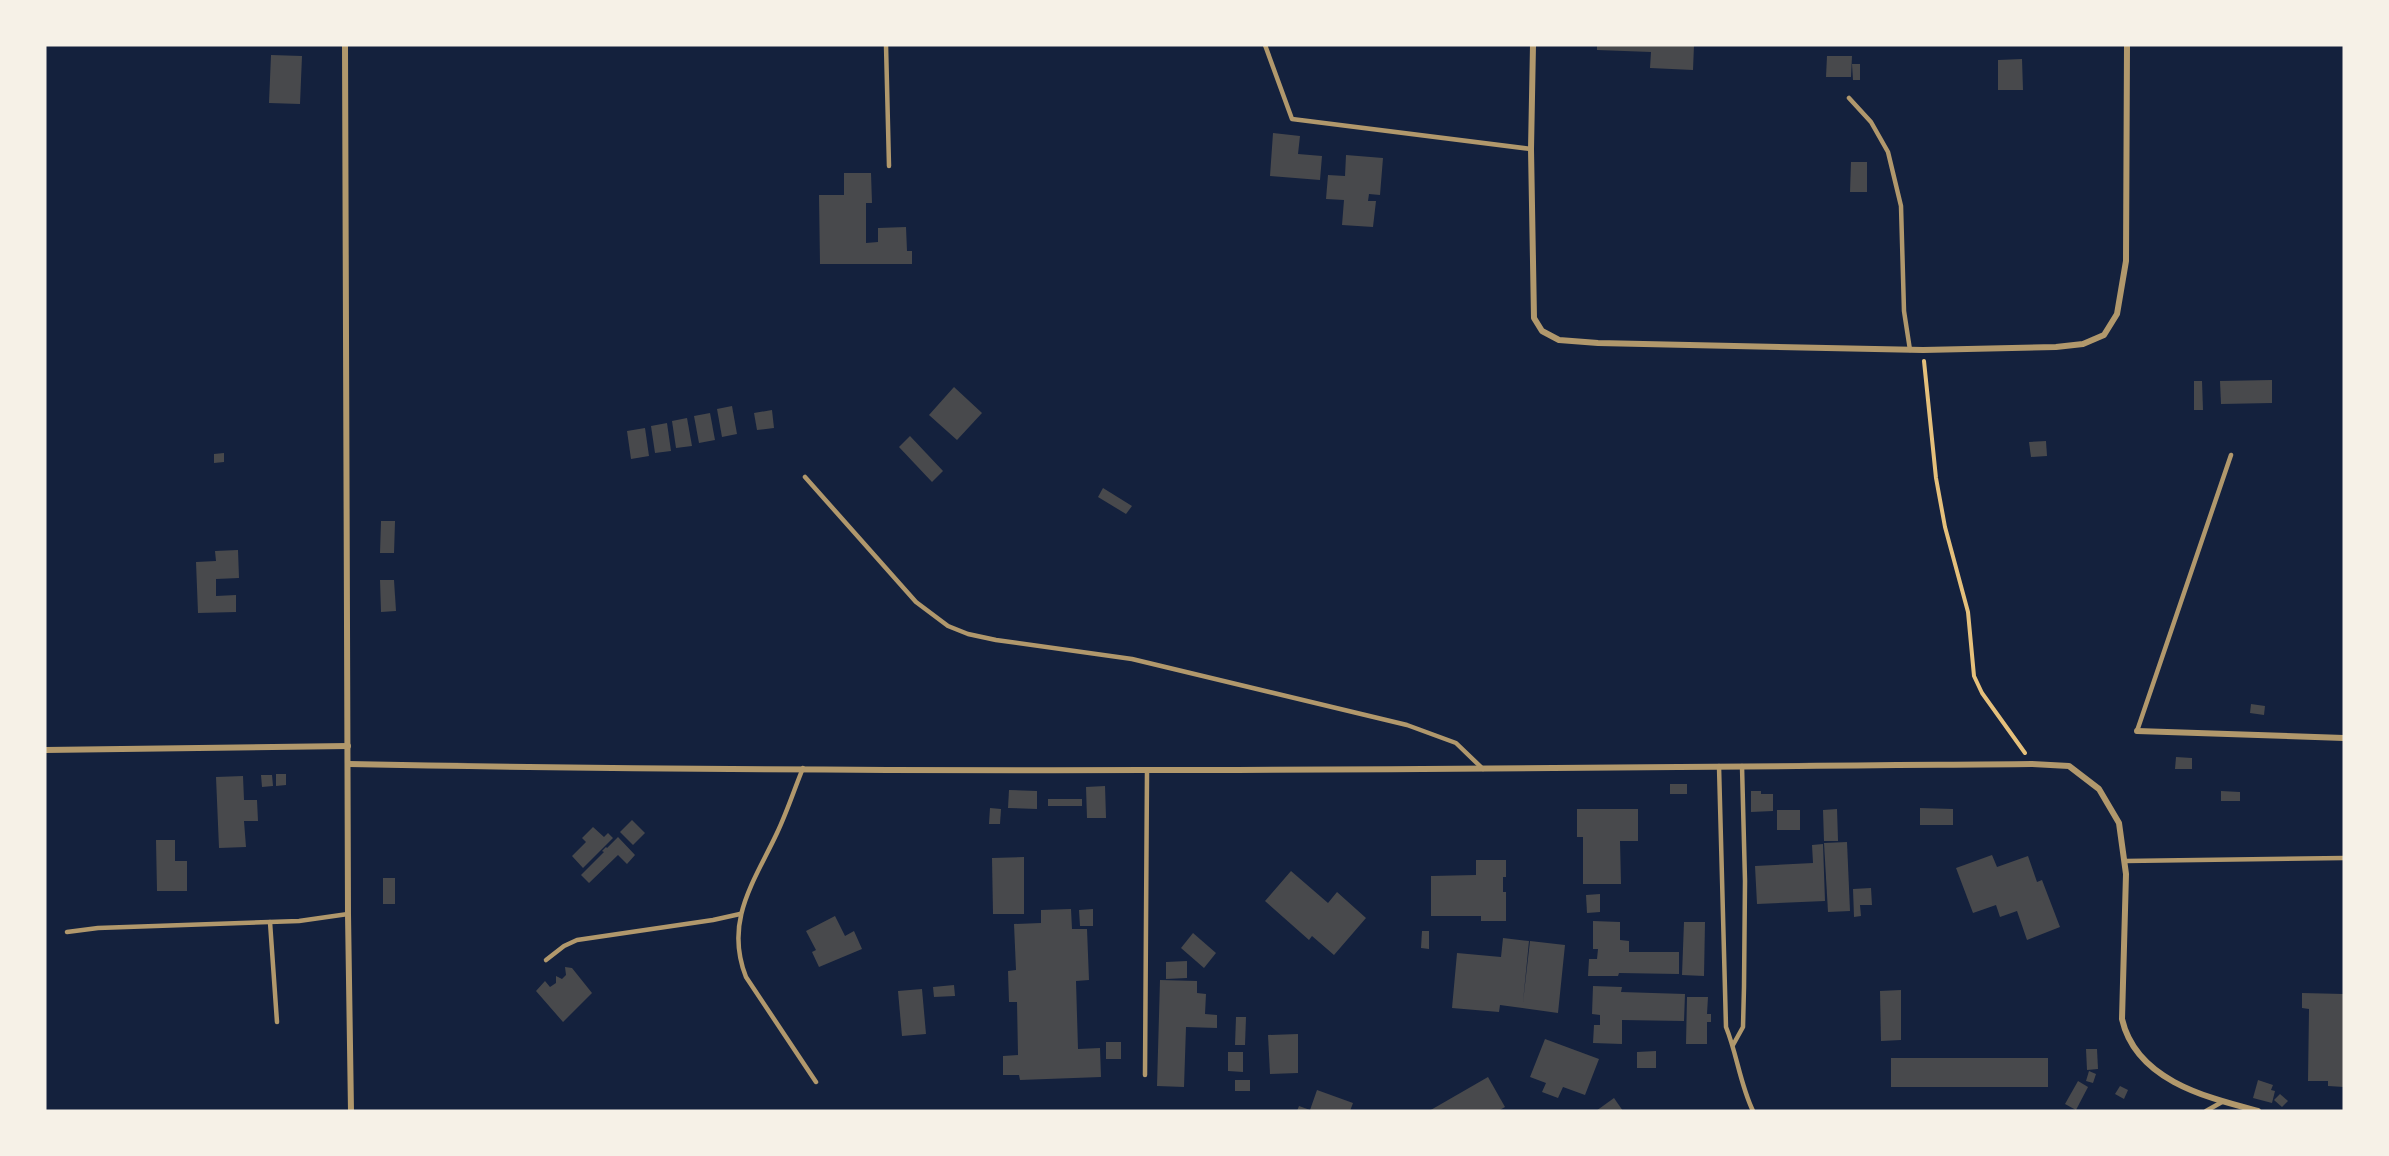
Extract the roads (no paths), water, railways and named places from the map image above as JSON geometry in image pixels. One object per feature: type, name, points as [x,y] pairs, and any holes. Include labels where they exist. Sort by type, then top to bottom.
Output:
[{"type":"street","points":[[345,45],[348,914],[351,1111]]},
{"type":"street","points":[[1533,45],[1534,318],[1542,331],[1559,340],[1598,343],[1910,350],[2056,347],[2083,344],[2104,335],[2117,314],[2126,261],[2127,45]]},
{"type":"street","points":[[2137,731],[2344,738]]},
{"type":"street","points":[[45,750],[348,746]]},
{"type":"street","points":[[349,764],[550,768],[1147,771],[2031,764],[2069,766],[2098,789],[2119,823],[2125,861],[2121,993],[2125,1031],[2140,1056],[2151,1068],[2187,1089],[2222,1102],[2258,1111]]},
{"type":"lane","points":[[886,45],[890,166]]},
{"type":"lane","points":[[1265,45],[1292,119],[1532,149]]},
{"type":"lane","points":[[1849,98],[1871,122],[1888,152],[1901,206],[1904,310],[1910,350]]},
{"type":"lane","points":[[2137,731],[2231,455]]},
{"type":"lane","points":[[805,477],[916,602],[948,627],[996,640],[1132,658],[1407,725],[1456,743],[1483,769]]},
{"type":"lane","points":[[1719,766],[1726,1027],[1733,1045],[1737,1069],[1753,1111]]},
{"type":"lane","points":[[1733,1045],[1743,1026],[1744,997],[1745,882],[1742,766]]},
{"type":"lane","points":[[803,768],[740,914],[738,957],[746,977],[816,1082]]},
{"type":"lane","points":[[1145,1075],[1147,771]]},
{"type":"lane","points":[[2125,861],[2344,858]]},
{"type":"lane","points":[[67,932],[98,928],[270,922],[348,914]]},
{"type":"lane","points":[[546,960],[564,946],[577,940],[740,914]]},
{"type":"lane","points":[[270,922],[277,1022]]},
{"type":"lane","points":[[2206,1111],[2222,1102]]}]
